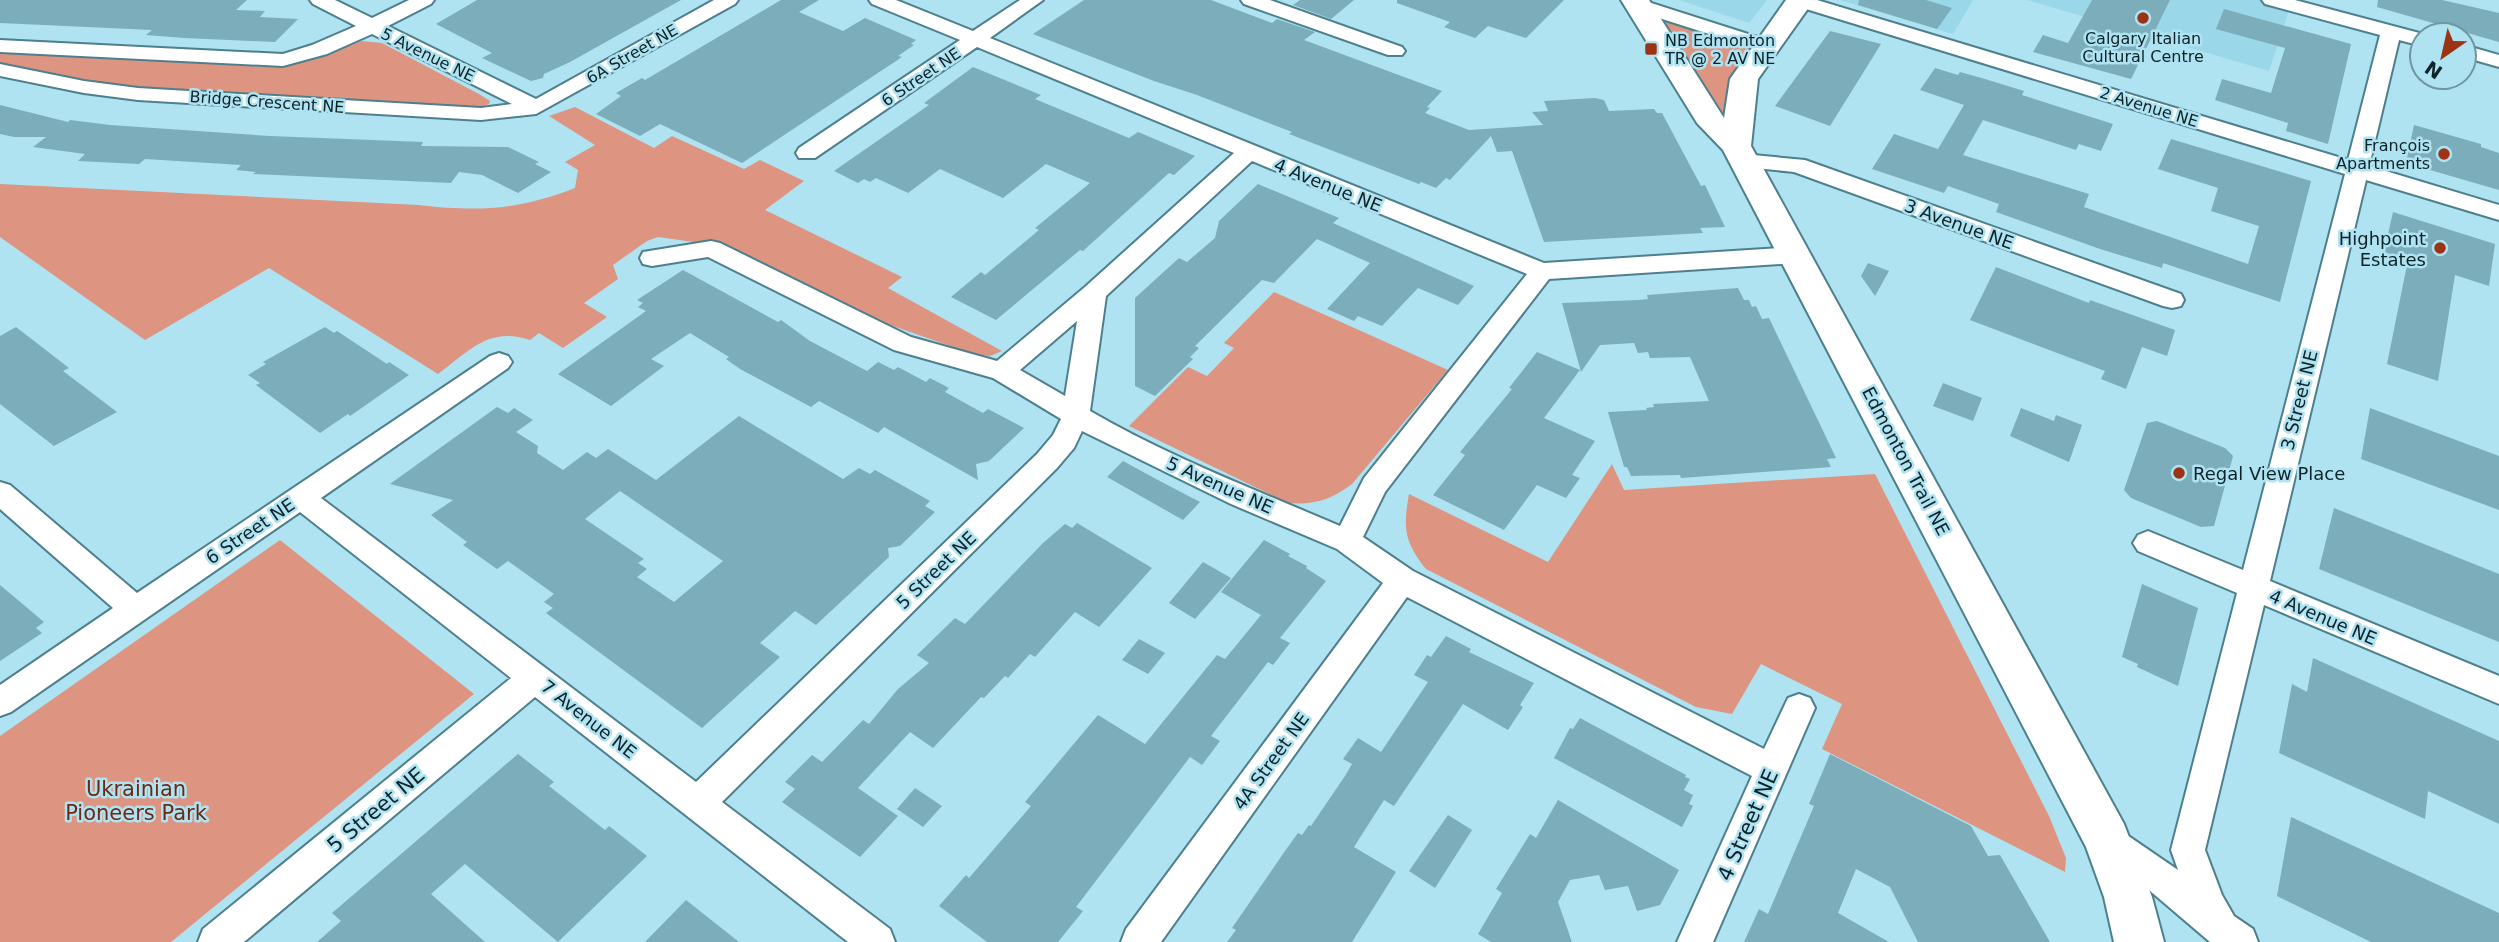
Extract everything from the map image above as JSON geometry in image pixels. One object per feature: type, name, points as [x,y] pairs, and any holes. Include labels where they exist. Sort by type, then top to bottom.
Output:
[{"type":"main road","points":[[1739,153],[1740,93],[1744,79],[1800,0]]},
{"type":"main road","name":"Edmonton Trail NE","points":[[1637,3],[1712,123],[1739,153],[1796,255],[2107,840],[2128,897],[2139,942]]},
{"type":"street","name":"5 Avenue NE","points":[[320,0],[536,108]]},
{"type":"street","points":[[0,46],[283,60],[307,55],[424,0]]},
{"type":"street","name":"6A Street NE","points":[[536,108],[728,0]]},
{"type":"street","name":"4 Avenue NE","points":[[879,0],[1247,153],[1542,271],[1796,255]]},
{"type":"street","name":"6 Street NE","points":[[807,153],[1033,0]]},
{"type":"street","points":[[1251,0],[1395,51]]},
{"type":"street","name":"2 Avenue NE","points":[[1800,0],[2499,214]]},
{"type":"street","points":[[2272,0],[2408,36]]},
{"type":"street","points":[[1637,3],[1766,46]]},
{"type":"street","name":"3 Street NE","points":[[2188,850],[2391,32]]},
{"type":"street","points":[[2478,55],[2499,61]]},
{"type":"street","name":"Bridge Crescent NE","points":[[0,70],[84,87],[138,94],[481,114],[536,108]]},
{"type":"street","points":[[1002,370],[1094,293],[1247,153]]},
{"type":"street","name":"3 Avenue NE","points":[[1739,153],[1797,166],[2172,300]]},
{"type":"street","name":"5 Avenue NE","points":[[652,258],[711,249],[903,344],[1002,370],[1103,431],[1241,496],[1347,541],[1402,580],[1773,770]]},
{"type":"street","points":[[1347,541],[1374,486],[1542,271]]},
{"type":"street","name":"5 Street NE","points":[[697,804],[1047,461],[1063,441],[1076,415],[1094,293]]},
{"type":"street","name":"6 Street NE","points":[[0,702],[499,362]]},
{"type":"street","points":[[0,493],[135,609]]},
{"type":"street","name":"7 Avenue NE","points":[[300,497],[877,942]]},
{"type":"street","name":"4 Avenue NE","points":[[2148,543],[2499,690]]},
{"type":"street","name":"4A Street NE","points":[[1139,942],[1402,580]]},
{"type":"street","name":"5 Street NE","points":[[216,942],[536,677]]},
{"type":"street","name":"4 Street NE","points":[[1695,942],[1799,708]]},
{"type":"street","points":[[2107,840],[2161,855],[2188,850],[2207,903],[2230,934]]},
{"type":"street","points":[[2107,840],[2161,878],[2204,916],[2230,934]]},
{"type":"shaded area","points":[[1679,0],[1767,0],[1749,23]]},
{"type":"shaded area","points":[[1839,0],[1973,0],[1953,34]]},
{"type":"shaded area","points":[[2027,0],[2278,0],[2291,4],[2269,71]]},
{"type":"green space","points":[[1668,22],[1748,49],[1734,72],[1725,116],[1663,23]]},
{"type":"green space","points":[[362,41],[382,43],[479,94],[490,101],[489,104],[481,107],[141,88],[0,63],[0,53],[270,67],[309,61]]},
{"type":"green space","points":[[575,107],[654,148],[672,136],[744,169],[760,160],[804,181],[765,210],[902,277],[888,288],[1002,351],[990,356],[973,354],[876,320],[715,245],[658,237],[647,241],[613,265],[618,279],[584,303],[607,317],[563,348],[539,333],[530,340],[503,336],[480,343],[438,374],[269,268],[145,340],[0,237],[0,184],[460,208],[498,207],[535,201],[575,188],[578,170],[565,162],[595,145],[549,116]]},
{"type":"green space","points":[[1274,292],[1448,370],[1352,484],[1329,498],[1314,502],[1288,503],[1129,426],[1188,367],[1207,376],[1234,348],[1224,343]]},
{"type":"green space","points":[[1612,464],[1624,490],[1875,474],[2049,816],[2066,858],[2065,872],[1822,749],[1842,704],[1761,664],[1732,714],[1696,707],[1426,569],[1409,542],[1406,516],[1409,494],[1548,562]]},
{"type":"green space","name":"Ukrainian Pioneers Park","points":[[280,540],[474,694],[171,942],[0,942],[0,736]]},
{"type":"building","points":[[0,0],[247,0],[236,10],[265,11],[260,17],[298,19],[275,42],[185,38],[146,35],[152,30],[0,23]]},
{"type":"building","points":[[477,0],[681,0],[544,74],[543,78],[531,81],[482,58],[492,53],[436,24]]},
{"type":"building","points":[[781,0],[819,0],[799,12],[843,31],[865,18],[916,40],[911,44],[914,45],[898,56],[902,57],[742,163],[660,124],[640,136],[596,114],[621,96],[616,93],[642,78],[645,80]]},
{"type":"building","points":[[1084,0],[1211,0],[1272,23],[1277,19],[1315,32],[1304,40],[1442,91],[1425,113],[1469,130],[1543,125],[1532,112],[1548,111],[1544,101],[1595,98],[1604,100],[1609,111],[1654,109],[1657,113],[1662,113],[1701,186],[1705,185],[1725,227],[1700,228],[1703,233],[1544,242],[1512,151],[1497,152],[1491,136],[1450,180],[1446,178],[1436,188],[1421,182],[1419,184],[1197,95],[1033,34]]},
{"type":"building","points":[[1300,0],[1354,0],[1331,19],[1293,5]]},
{"type":"building","points":[[1397,0],[1564,0],[1526,38],[1488,26],[1475,38],[1444,27],[1450,22],[1397,3]]},
{"type":"building","points":[[1859,0],[1926,0],[1952,8],[1937,29],[1858,5]]},
{"type":"building","points":[[2092,0],[2170,0],[2131,79],[2033,52],[2043,35],[2068,43]]},
{"type":"building","points":[[2378,0],[2442,0],[2499,13],[2499,42],[2478,36],[2478,21],[2426,21],[2377,7]]},
{"type":"building","points":[[2224,9],[2351,44],[2328,144],[2286,131],[2288,123],[2215,100],[2222,79],[2271,93],[2285,48],[2216,29]]},
{"type":"building","points":[[1830,31],[1881,44],[1830,126],[1775,106]]},
{"type":"building","points":[[973,67],[1041,95],[1035,99],[1129,138],[1138,132],[1195,156],[1174,175],[1169,173],[1083,251],[1080,250],[996,320],[951,297],[981,272],[985,275],[1039,230],[1035,228],[1090,183],[1046,164],[1003,198],[940,169],[908,193],[876,178],[870,182],[864,179],[858,183],[834,171],[929,105],[924,103]]},
{"type":"building","points":[[1935,68],[1958,75],[1960,72],[2024,91],[2022,95],[2113,124],[2101,151],[2079,144],[2076,150],[1983,120],[1963,155],[2089,194],[2084,207],[2248,264],[2259,226],[2211,211],[2218,188],[2158,169],[2171,139],[2311,181],[2280,302],[2163,263],[2162,268],[2100,249],[1996,212],[1999,204],[1948,186],[1944,193],[1872,169],[1894,134],[1938,149],[1964,105],[1920,90]]},
{"type":"building","points":[[0,105],[68,122],[70,120],[270,136],[423,142],[421,146],[508,147],[539,162],[535,164],[551,172],[518,193],[482,175],[459,172],[451,183],[253,174],[256,172],[236,170],[241,165],[145,159],[139,164],[78,161],[85,154],[33,147],[46,137],[0,134]]},
{"type":"building","name":"François Apartments","points":[[2414,125],[2481,144],[2481,147],[2499,153],[2499,190],[2406,163]]},
{"type":"building","points":[[1258,184],[1339,218],[1333,223],[1474,286],[1458,305],[1418,288],[1382,326],[1358,316],[1354,321],[1327,309],[1370,263],[1317,239],[1274,283],[1262,280],[1195,346],[1199,348],[1190,357],[1193,359],[1155,396],[1135,386],[1135,298],[1179,258],[1187,262],[1215,238],[1219,221]]},
{"type":"building","points":[[2393,212],[2495,244],[2489,286],[2455,275],[2438,381],[2387,364],[2408,260],[2384,252]]},
{"type":"building","points":[[1868,263],[1889,271],[1875,296],[1861,276]]},
{"type":"building","points":[[1996,267],[2089,303],[2090,300],[2175,330],[2167,356],[2142,347],[2126,389],[2101,379],[2105,371],[1970,320]]},
{"type":"building","points":[[683,270],[778,322],[781,320],[810,341],[867,371],[878,362],[894,370],[898,367],[926,382],[930,378],[949,388],[945,392],[983,413],[988,409],[1024,428],[989,461],[976,464],[978,480],[884,427],[878,433],[819,401],[811,407],[740,369],[726,359],[729,357],[690,333],[651,359],[664,366],[611,406],[558,374],[646,311],[638,307],[643,303],[637,300]]},
{"type":"building","points":[[1738,288],[1744,300],[1749,300],[1752,307],[1756,306],[1762,319],[1769,318],[1836,458],[1827,459],[1831,467],[1681,478],[1680,475],[1631,476],[1627,467],[1624,467],[1608,412],[1647,410],[1646,408],[1654,407],[1653,404],[1709,401],[1690,357],[1650,358],[1648,352],[1638,353],[1634,343],[1600,345],[1581,372],[1562,303],[1639,300],[1648,299],[1647,295]]},
{"type":"building","points":[[16,327],[69,368],[63,371],[117,412],[54,446],[0,404],[0,336]]},
{"type":"building","points":[[325,327],[334,333],[337,331],[409,375],[350,416],[348,414],[320,433],[256,385],[260,383],[248,375],[266,364],[263,362]]},
{"type":"building","points":[[1537,352],[1580,370],[1544,418],[1595,441],[1572,475],[1580,478],[1566,498],[1537,485],[1504,530],[1433,495],[1465,455],[1460,452],[1512,389],[1509,388]]},
{"type":"building","points":[[1943,383],[1982,398],[1973,421],[1933,406]]},
{"type":"building","points":[[497,407],[508,413],[514,408],[533,420],[516,432],[538,446],[537,453],[563,470],[587,452],[596,458],[608,449],[656,480],[739,416],[843,479],[859,468],[870,474],[875,470],[930,501],[925,506],[935,512],[900,546],[888,548],[889,557],[816,625],[795,611],[760,643],[780,657],[702,728],[546,613],[553,608],[544,602],[554,594],[508,561],[497,569],[463,545],[467,542],[431,515],[453,500],[390,484]],"holes":[[[620,491],[723,561],[674,602],[637,577],[647,569],[638,563],[644,559],[585,519]]]},
{"type":"building","points":[[2021,408],[2054,421],[2056,415],[2082,425],[2069,462],[2010,436]]},
{"type":"building","points":[[2370,408],[2499,456],[2499,510],[2361,459]]},
{"type":"building","name":"Regal View Place","points":[[2157,421],[2225,448],[2233,456],[2214,526],[2201,527],[2131,498],[2124,490],[2147,423]]},
{"type":"building","points":[[1123,461],[1200,502],[1183,520],[1107,477]]},
{"type":"building","points":[[2334,508],[2499,574],[2499,642],[2319,569]]},
{"type":"building","points":[[1077,523],[1152,568],[1099,627],[1075,612],[1035,657],[1030,654],[1008,678],[1005,676],[984,698],[981,697],[933,748],[910,732],[858,788],[898,816],[860,857],[782,802],[795,789],[785,782],[812,755],[822,762],[863,720],[869,724],[898,689],[929,663],[917,655],[955,618],[965,624],[1043,543],[1065,524],[1072,528]]},
{"type":"building","points":[[1264,540],[1290,554],[1288,556],[1326,581],[1280,638],[1290,643],[1273,665],[1268,662],[1211,736],[1220,741],[1202,765],[1190,757],[1076,907],[1083,911],[1058,942],[987,942],[939,906],[966,875],[969,878],[1031,806],[1025,802],[1098,715],[1145,744],[1217,655],[1225,659],[1261,615],[1221,592]]},
{"type":"building","points":[[1203,562],[1231,578],[1195,619],[1169,603]]},
{"type":"building","points":[[2142,584],[2198,608],[2178,686],[2122,657]]},
{"type":"building","points":[[0,585],[44,622],[36,628],[42,633],[0,661]]},
{"type":"building","points":[[1446,636],[1471,649],[1469,652],[1534,683],[1508,730],[1463,704],[1394,806],[1384,800],[1354,847],[1396,872],[1352,942],[1227,942],[1236,930],[1232,928],[1285,851],[1298,833],[1302,835],[1309,825],[1311,826],[1345,776],[1352,764],[1343,759],[1358,738],[1381,752],[1428,682],[1414,675],[1427,655],[1431,657]]},
{"type":"building","points":[[1139,639],[1165,653],[1148,674],[1122,660]]},
{"type":"building","points":[[2313,658],[2499,741],[2499,824],[2428,791],[2425,819],[2279,753],[2292,684],[2307,692]]},
{"type":"building","points":[[1580,718],[1690,779],[1684,790],[1693,795],[1689,804],[1693,806],[1682,827],[1554,758],[1570,728],[1573,729]]},
{"type":"building","points":[[518,754],[554,782],[549,786],[605,830],[609,826],[647,856],[558,942],[465,864],[431,894],[485,942],[317,942],[341,921],[332,913]]},
{"type":"building","points":[[1830,754],[1971,826],[1988,856],[2000,855],[2050,942],[1918,942],[1890,887],[1856,869],[1838,913],[1889,942],[1744,942],[1759,909],[1768,914],[1814,806],[1809,804]]},
{"type":"building","points":[[915,788],[942,806],[923,827],[897,809]]},
{"type":"building","points":[[1558,800],[1679,870],[1660,905],[1637,911],[1628,886],[1605,890],[1599,875],[1570,880],[1558,902],[1572,942],[1491,942],[1478,934],[1502,893],[1496,889],[1530,834],[1536,838]]},
{"type":"building","points":[[1448,815],[1472,830],[1435,888],[1409,871]]},
{"type":"building","points":[[2291,817],[2499,913],[2499,942],[2371,942],[2277,896]]},
{"type":"building","points":[[686,900],[739,942],[645,942]]},
{"type":"place","name":"Calgary Italian Cultural Centre","points":[[2143,18]]},
{"type":"place","name":"NB Edmonton TR @ 2 AV NE","points":[[1651,49]]},
{"type":"place","name":"François Apartments","points":[[2444,154]]},
{"type":"place","name":"Highpoint Estates","points":[[2440,248]]},
{"type":"place","name":"Regal View Place","points":[[2179,473]]}]
